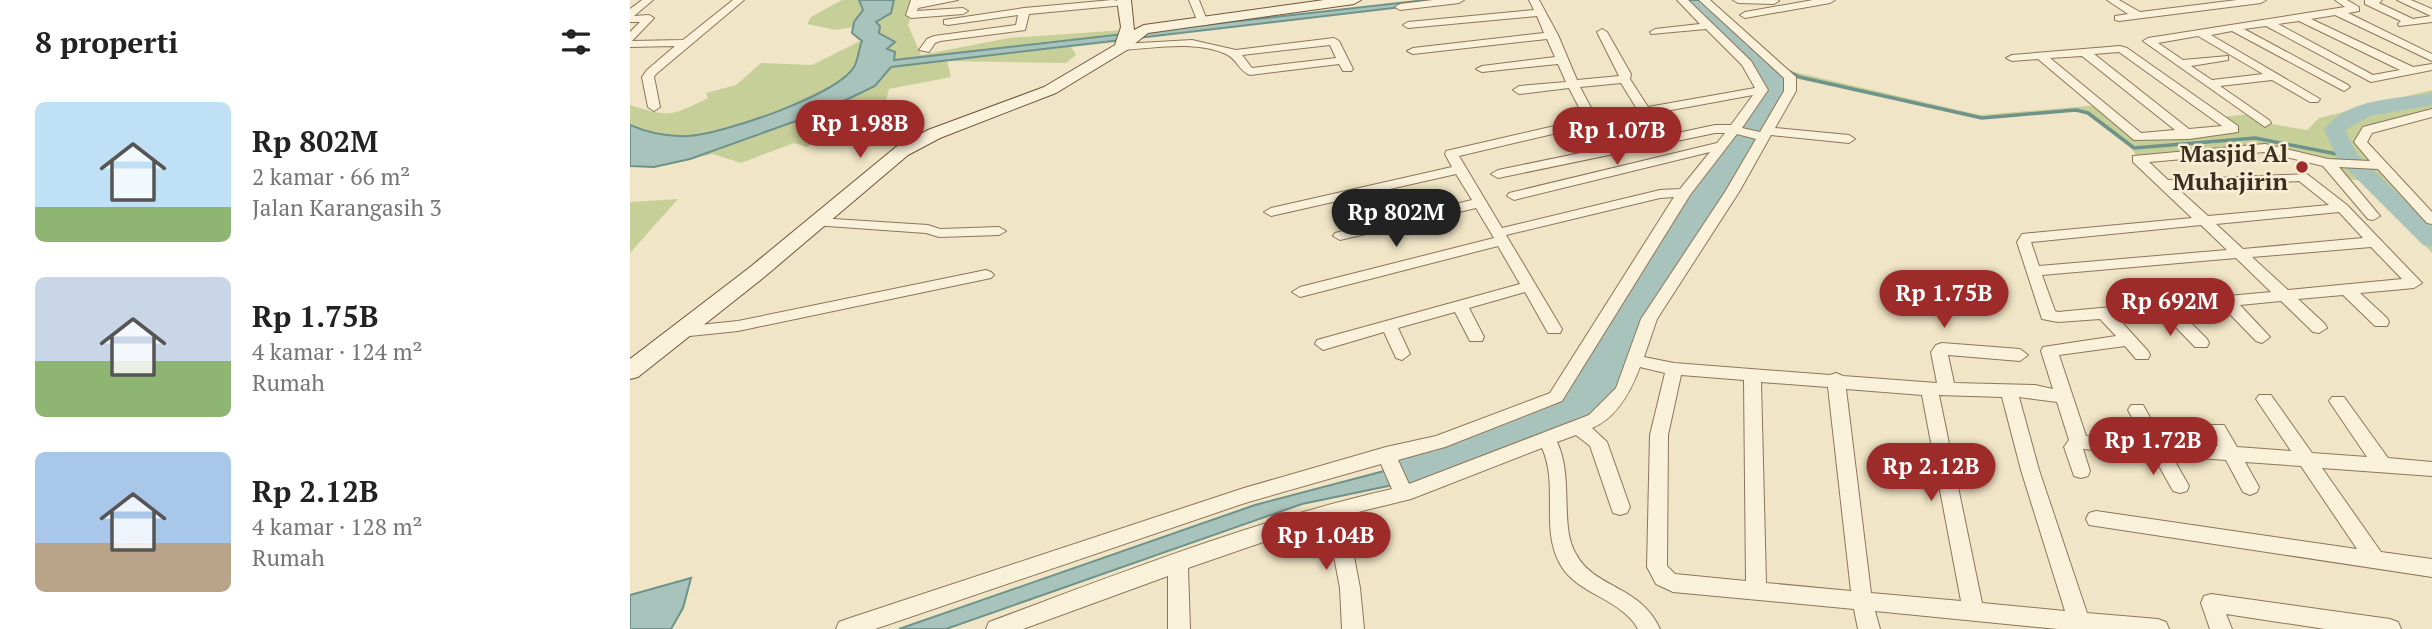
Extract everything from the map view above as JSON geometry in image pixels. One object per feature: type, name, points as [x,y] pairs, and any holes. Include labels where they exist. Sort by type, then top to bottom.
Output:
[{"type":"street","points":[[630,17],[648,0]]},
{"type":"street","points":[[654,107],[648,76],[684,43],[721,19],[739,0]]},
{"type":"street","points":[[953,0],[915,3],[911,15],[990,9]]},
{"type":"street","points":[[1194,0],[1203,23]]},
{"type":"street","points":[[630,370],[915,142],[1050,90],[1122,47],[1144,29],[1203,23],[1354,0]]},
{"type":"street","points":[[1400,7],[1459,0]]},
{"type":"street","points":[[1534,0],[1553,35],[1571,86],[1592,121]]},
{"type":"street","points":[[1682,0],[1747,63],[1762,90]]},
{"type":"street","points":[[997,629],[1335,510],[1404,494],[1595,420],[1623,391],[1637,360],[1641,338],[1649,319],[1789,94],[1790,77],[1704,0]]},
{"type":"street","points":[[1810,3],[1786,0],[1744,1],[1751,14],[1830,0]]},
{"type":"street","points":[[2112,0],[2137,15]]},
{"type":"street","points":[[2119,18],[2261,0]]},
{"type":"street","points":[[2265,123],[2148,41],[2355,9],[2340,0]]},
{"type":"street","points":[[2377,0],[2370,2],[2411,22]]},
{"type":"street","points":[[2402,0],[2432,16]]},
{"type":"street","points":[[948,22],[1124,1],[1128,27],[1122,47]]},
{"type":"street","points":[[925,50],[934,39],[1021,28],[1024,11]]},
{"type":"street","points":[[1408,25],[1541,13]]},
{"type":"street","points":[[2339,13],[2432,58]]},
{"type":"street","points":[[2395,26],[2432,16]]},
{"type":"street","points":[[630,17],[649,18],[630,38]]},
{"type":"street","points":[[2301,18],[2411,71]]},
{"type":"street","points":[[1128,27],[1203,23]]},
{"type":"street","points":[[2268,23],[2371,79],[2432,67]]},
{"type":"street","points":[[1656,32],[1709,26]]},
{"type":"street","points":[[2234,28],[2344,88]]},
{"type":"street","points":[[1602,32],[1625,74],[1624,79],[1643,111]]},
{"type":"street","points":[[2200,33],[2314,99]]},
{"type":"street","points":[[1413,51],[1553,35]]},
{"type":"street","points":[[1122,47],[1197,45],[1235,53],[1328,41],[1336,43],[1345,64],[1250,72],[1235,53]]},
{"type":"street","points":[[630,44],[684,43]]},
{"type":"street","points":[[2012,58],[2127,51],[2234,129],[2138,159],[2319,328]]},
{"type":"street","points":[[2084,52],[2197,142]]},
{"type":"street","points":[[2041,56],[2138,137],[2265,148],[2334,164],[2378,165]]},
{"type":"street","points":[[2180,64],[2224,58]]},
{"type":"street","points":[[1482,69],[1561,60]]},
{"type":"street","points":[[2210,84],[2275,76]]},
{"type":"street","points":[[1519,90],[1624,79]]},
{"type":"street","points":[[1554,329],[1451,157],[1456,152],[1592,121],[1762,90]]},
{"type":"street","points":[[847,629],[1244,496],[1386,454],[1439,442],[1556,397],[1684,193],[1732,129],[1754,105],[1762,90]]},
{"type":"street","points":[[2406,123],[2432,116]]},
{"type":"street","points":[[2432,116],[2385,124],[2361,136],[2360,142],[2378,165],[2432,219]]},
{"type":"street","points":[[1577,125],[1602,174]]},
{"type":"street","points":[[1498,174],[1715,129],[1849,139]]},
{"type":"street","points":[[1514,196],[1720,146]]},
{"type":"street","points":[[2334,164],[2372,216]]},
{"type":"street","points":[[1271,212],[1459,169]]},
{"type":"street","points":[[2165,184],[2295,175],[2305,179],[2342,208],[2414,283],[2050,316],[2024,242],[2027,237],[2342,208]]},
{"type":"street","points":[[1300,292],[1660,194],[1684,193]]},
{"type":"street","points":[[1340,236],[1478,203]]},
{"type":"street","points":[[818,222],[928,229],[939,233],[999,231]]},
{"type":"street","points":[[2034,271],[2374,242]]},
{"type":"street","points":[[680,332],[738,326],[986,275]]},
{"type":"street","points":[[1322,344],[1529,286]]},
{"type":"street","points":[[2347,290],[2381,322]]},
{"type":"street","points":[[2227,301],[2262,337]]},
{"type":"street","points":[[1460,306],[1476,337]]},
{"type":"street","points":[[2166,307],[2201,343]]},
{"type":"street","points":[[2104,313],[2142,355]]},
{"type":"street","points":[[1389,327],[1402,354]]},
{"type":"street","points":[[2079,442],[2049,351],[2129,340]]},
{"type":"street","points":[[1973,610],[1938,389],[1939,352],[1942,349],[2020,355]]},
{"type":"street","points":[[1637,360],[1674,369],[1836,379],[1938,389],[2035,391],[2063,397]]},
{"type":"street","points":[[1674,369],[1659,435],[1657,567],[1663,578],[1673,583],[1973,610],[2036,624],[2079,622],[2158,629]]},
{"type":"street","points":[[1752,375],[1756,589]]},
{"type":"street","points":[[1836,379],[1862,600],[1869,629]]},
{"type":"street","points":[[2009,392],[2030,470],[2079,622]]},
{"type":"street","points":[[2265,399],[2375,559]]},
{"type":"street","points":[[2338,401],[2381,462]]},
{"type":"street","points":[[2137,410],[2180,486]]},
{"type":"street","points":[[1578,427],[1598,442],[1620,507]]},
{"type":"street","points":[[2218,430],[2250,487]]},
{"type":"street","points":[[1547,439],[1556,455],[1563,545],[1569,561],[1587,577],[1634,607],[1645,617],[1649,629]]},
{"type":"street","points":[[2081,471],[2073,447],[2079,442],[2161,450],[2231,451],[2381,462],[2432,468]]},
{"type":"street","points":[[1386,454],[1404,494]]},
{"type":"street","points":[[1335,510],[1350,588],[1353,629]]},
{"type":"street","points":[[2096,519],[2432,568]]},
{"type":"street","points":[[1178,564],[1179,629]]},
{"type":"street","points":[[2221,629],[2211,603],[2331,624],[2390,629]]},
{"type":"green space","points":[[842,0],[859,0],[863,10],[853,27],[836,30],[807,24],[811,17]]},
{"type":"green space","points":[[894,0],[916,0],[908,25],[921,55],[1009,38],[1124,30],[1119,42],[1071,47],[1076,55],[1066,63],[947,61],[951,77],[889,89],[882,115],[807,147],[794,143],[741,163],[713,154],[690,159],[821,112],[895,52],[886,49],[889,39],[879,33],[876,21],[891,13]]},
{"type":"green space","points":[[862,40],[854,66],[843,78],[803,101],[777,112],[704,134],[688,136],[658,134],[630,125],[630,105],[653,112],[677,112],[708,98],[706,93],[736,85],[761,63],[812,65]]},
{"type":"green space","points":[[1786,70],[1980,115],[2100,105],[2137,136],[2232,130],[2219,117],[2252,114],[2265,123],[2307,130],[2319,118],[2432,90],[2432,113],[2361,136],[2432,220],[2432,253],[2360,180],[2340,180],[2328,163],[2265,148],[2138,159],[2112,130],[2076,110],[1982,118],[1790,77]]},
{"type":"green space","points":[[678,199],[630,253],[630,202]]},
{"type":"water","points":[[859,0],[894,0],[891,13],[876,22],[880,26],[879,33],[895,42],[887,49],[895,52],[894,60],[1426,0],[1461,0],[891,67],[875,86],[821,112],[690,159],[654,167],[630,166],[630,125],[666,135],[704,134],[777,112],[825,90],[843,78],[854,67],[862,41],[852,33],[854,22],[863,10]]},
{"type":"water","points":[[1682,0],[1704,0],[1791,83],[1669,287],[1606,410],[1404,494],[1386,454],[1556,397],[1640,260],[1754,105],[1756,77]]},
{"type":"water","points":[[1388,470],[1393,485],[1302,504],[946,629],[899,629],[1255,505]]},
{"type":"water","points":[[691,578],[683,608],[671,629],[630,629],[630,595]]},
{"type":"waterway","points":[[1788,71],[1799,77],[1982,118],[2076,110],[2088,113],[2134,148],[2255,138],[2347,156]]},
{"type":"waterway","points":[[2432,99],[2363,112],[2340,123],[2334,130],[2347,156],[2432,240]]},
{"type":"place","name":"Masjid Al Muhajirin","points":[[2302,167]]}]
